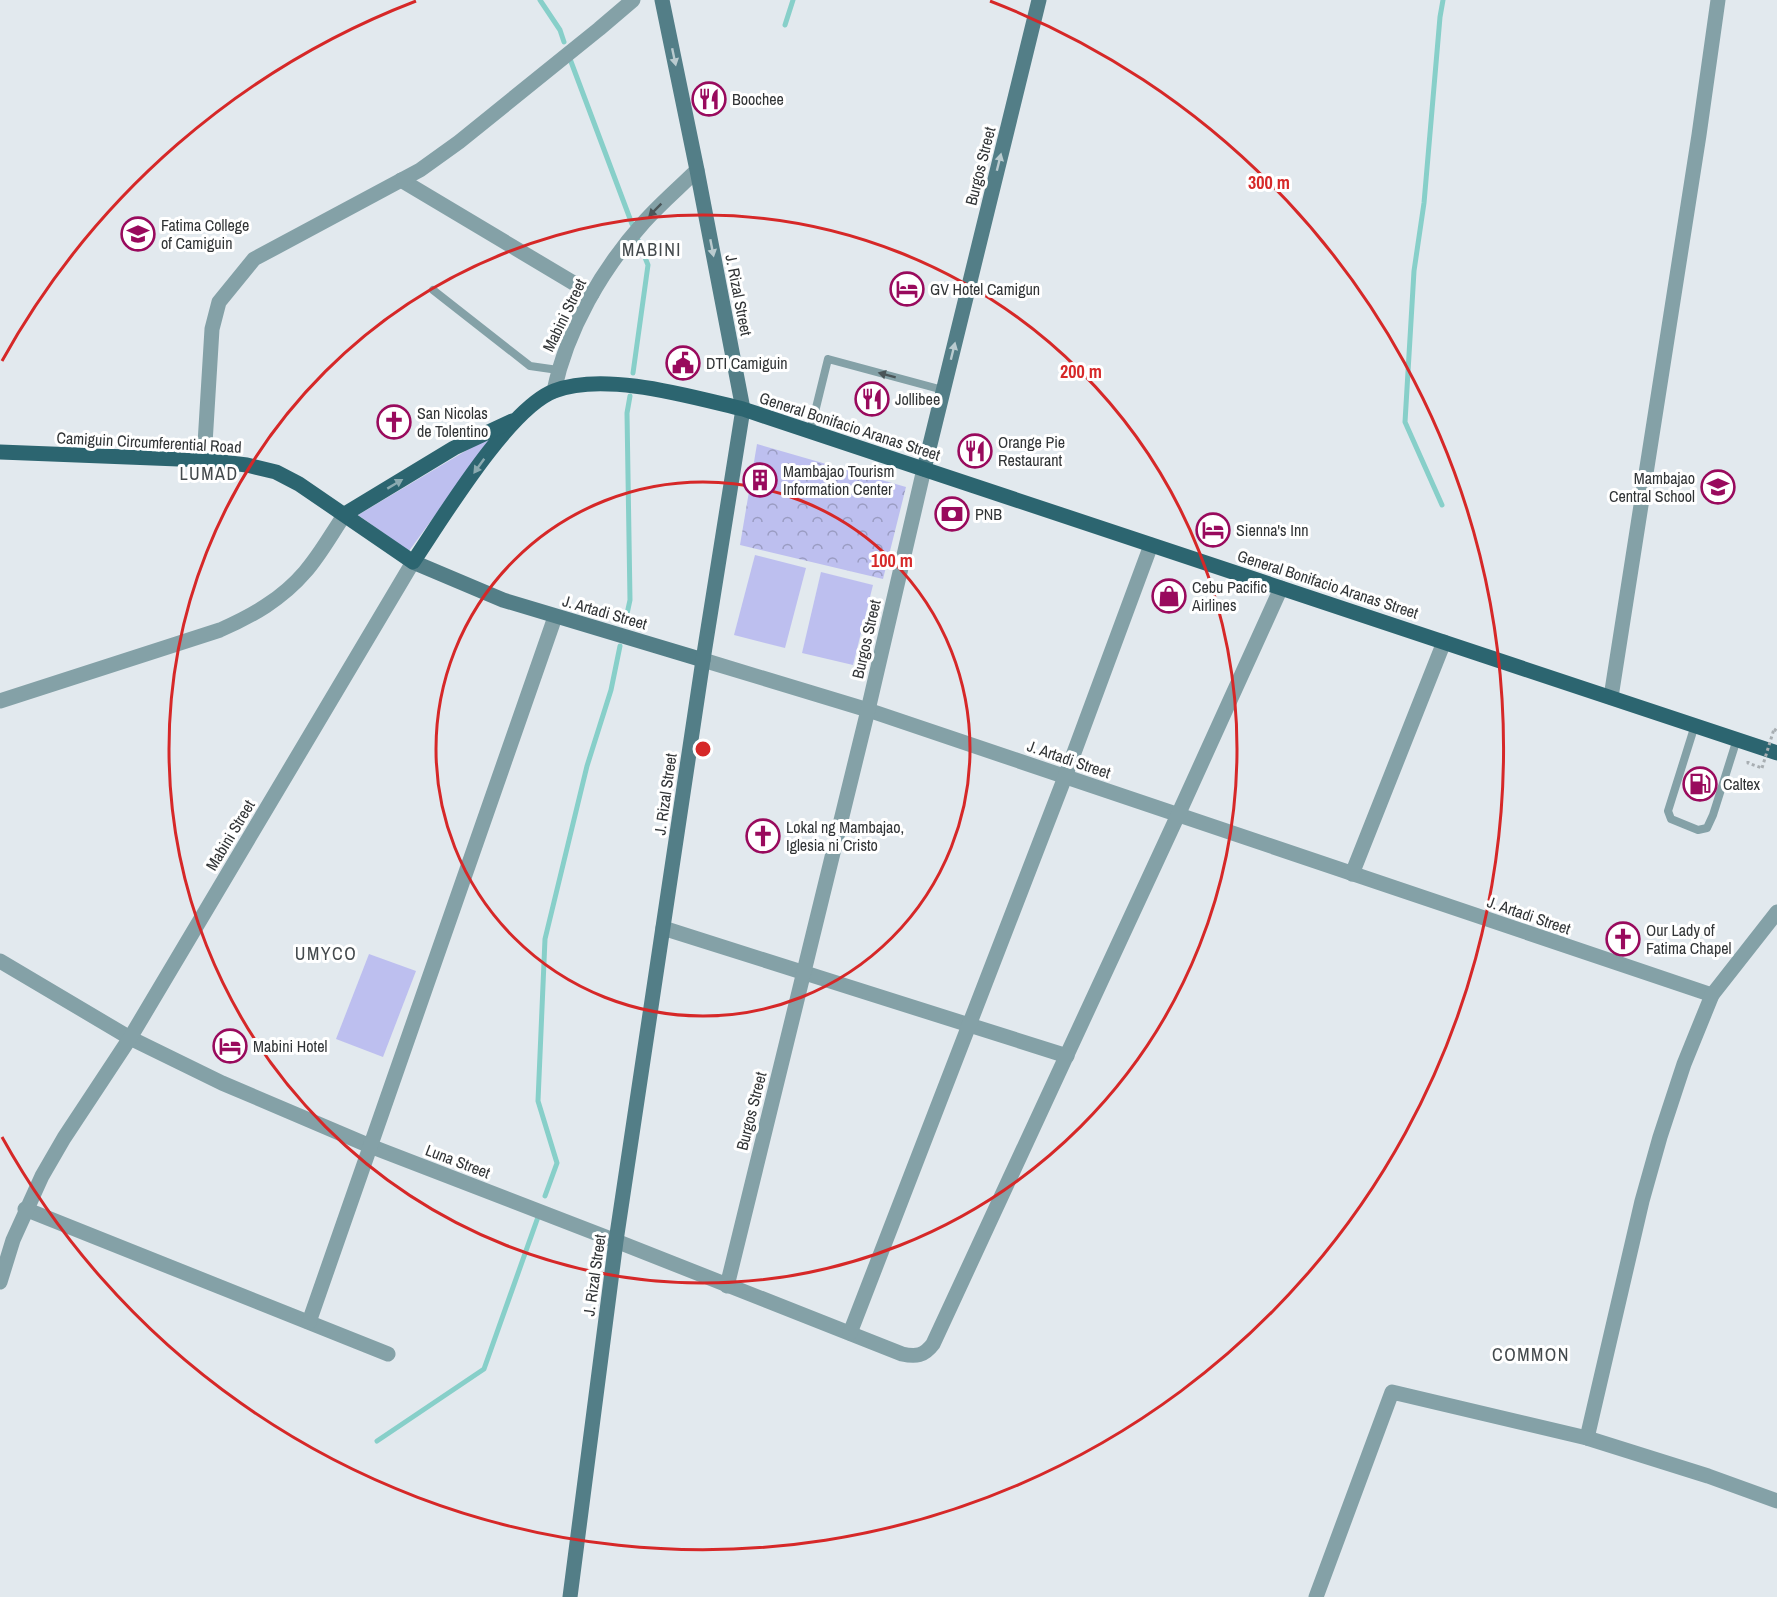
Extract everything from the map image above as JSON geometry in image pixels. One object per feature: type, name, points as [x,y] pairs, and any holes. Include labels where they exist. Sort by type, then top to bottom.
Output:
[{"type":"main road","name":"General Bonifacio Aranas Street","points":[[554,391],[579,385],[626,386],[683,395],[743,410],[1777,753]]},
{"type":"main road","name":"Mabini Street","points":[[413,562],[484,459],[515,420],[533,404],[554,391]]},
{"type":"main road","name":"Mabini Street","points":[[345,514],[454,448],[515,420]]},
{"type":"main road","name":"Camiguin Circumferential Road","points":[[0,452],[204,460],[247,465],[276,472],[345,514],[413,562]]},
{"type":"street","points":[[204,460],[212,329],[219,302],[254,259],[420,170],[459,142],[633,0]]},
{"type":"street","name":"J. Rizal Street","points":[[570,1597],[616,1241],[743,410],[662,0]]},
{"type":"street","name":"Burgos Street","points":[[727,1286],[1039,0]]},
{"type":"street","points":[[1611,697],[1718,0]]},
{"type":"street","name":"Mabini Street","points":[[554,391],[558,370],[592,294],[645,221],[697,170]]},
{"type":"street","points":[[402,180],[592,294]]},
{"type":"street","points":[[0,701],[220,630],[251,616],[279,597],[305,572],[345,514]]},
{"type":"street","points":[[850,1333],[1065,777],[1151,545]]},
{"type":"street","name":"Mabini Street","points":[[0,1282],[25,1209],[64,1138],[130,1038],[413,562]]},
{"type":"street","name":"J. Artadi Street","points":[[413,562],[503,600],[868,710],[1712,995]]},
{"type":"street","points":[[663,927],[1067,1056],[1281,588]]},
{"type":"street","points":[[309,1322],[555,617]]},
{"type":"street","points":[[1352,874],[1444,642]]},
{"type":"street","points":[[1587,1438],[1642,1201],[1684,1064],[1712,995],[1777,912]]},
{"type":"street","name":"Luna Street","points":[[0,961],[130,1038],[222,1083],[370,1146],[727,1286],[902,1354],[920,1356],[933,1344],[1067,1056]]},
{"type":"street","points":[[25,1209],[388,1354]]},
{"type":"street","points":[[1316,1597],[1392,1392],[1587,1438],[1708,1476],[1777,1501]]},
{"type":"lane","points":[[434,290],[530,366],[558,370]]},
{"type":"lane","points":[[810,432],[828,359],[943,390]]},
{"type":"lane","points":[[1695,725],[1668,811],[1671,819],[1698,830],[1707,828],[1713,815],[1737,739]]},
{"type":"path","points":[[1748,763],[1762,768],[1776,730]]},
{"type":"green space","points":[[494,434],[409,551],[358,515]]},
{"type":"green space","points":[[757,444],[906,487],[883,579],[740,545]]},
{"type":"green space","points":[[755,555],[806,568],[785,648],[734,635]]},
{"type":"green space","points":[[821,572],[873,585],[853,665],[802,653]]},
{"type":"green space","points":[[369,954],[416,971],[383,1057],[336,1039]]},
{"type":"waterway","points":[[540,0],[560,30],[564,42]]},
{"type":"waterway","points":[[785,25],[793,0]]},
{"type":"waterway","points":[[1442,505],[1405,422],[1414,271],[1424,203],[1443,0]]},
{"type":"waterway","points":[[570,59],[632,224]]},
{"type":"waterway","points":[[633,373],[648,265],[638,240]]},
{"type":"waterway","points":[[625,623],[630,600],[627,413],[630,396]]},
{"type":"waterway","points":[[545,1196],[557,1163],[538,1101],[545,939],[587,766],[611,690],[620,646]]},
{"type":"waterway","points":[[377,1441],[484,1369],[538,1217]]},
{"type":"place","name":"Boochee","points":[[709,99]]},
{"type":"place","name":"Fatima College of Camiguin","points":[[138,234]]},
{"type":"place","name":"GV Hotel Camigun","points":[[907,289]]},
{"type":"place","name":"DTI Camiguin","points":[[683,363]]},
{"type":"place","name":"Jollibee","points":[[872,399]]},
{"type":"place","name":"San Nicolas de Tolentino","points":[[394,422]]},
{"type":"place","name":"Orange Pie Restaurant","points":[[975,451]]},
{"type":"place","name":"Mambajao Tourism Information Center","points":[[760,480]]},
{"type":"place","name":"Mambajao Central School","points":[[1718,487]]},
{"type":"place","name":"PNB","points":[[952,514]]},
{"type":"place","name":"Sienna's Inn","points":[[1213,530]]},
{"type":"place","name":"Cebu Pacific Airlines","points":[[1169,596]]},
{"type":"place","name":"Caltex","points":[[1700,784]]},
{"type":"place","name":"Lokal ng Mambajao, Iglesia ni Cristo","points":[[763,836]]},
{"type":"place","name":"Our Lady of Fatima Chapel","points":[[1623,939]]},
{"type":"place","name":"Mabini Hotel","points":[[230,1046]]},
{"type":"district","name":"MABINI","points":[[652,250]]},
{"type":"district","name":"LUMAD","points":[[209,474]]},
{"type":"district","name":"UMYCO","points":[[326,954]]},
{"type":"district","name":"COMMON","points":[[1531,1355]]}]
